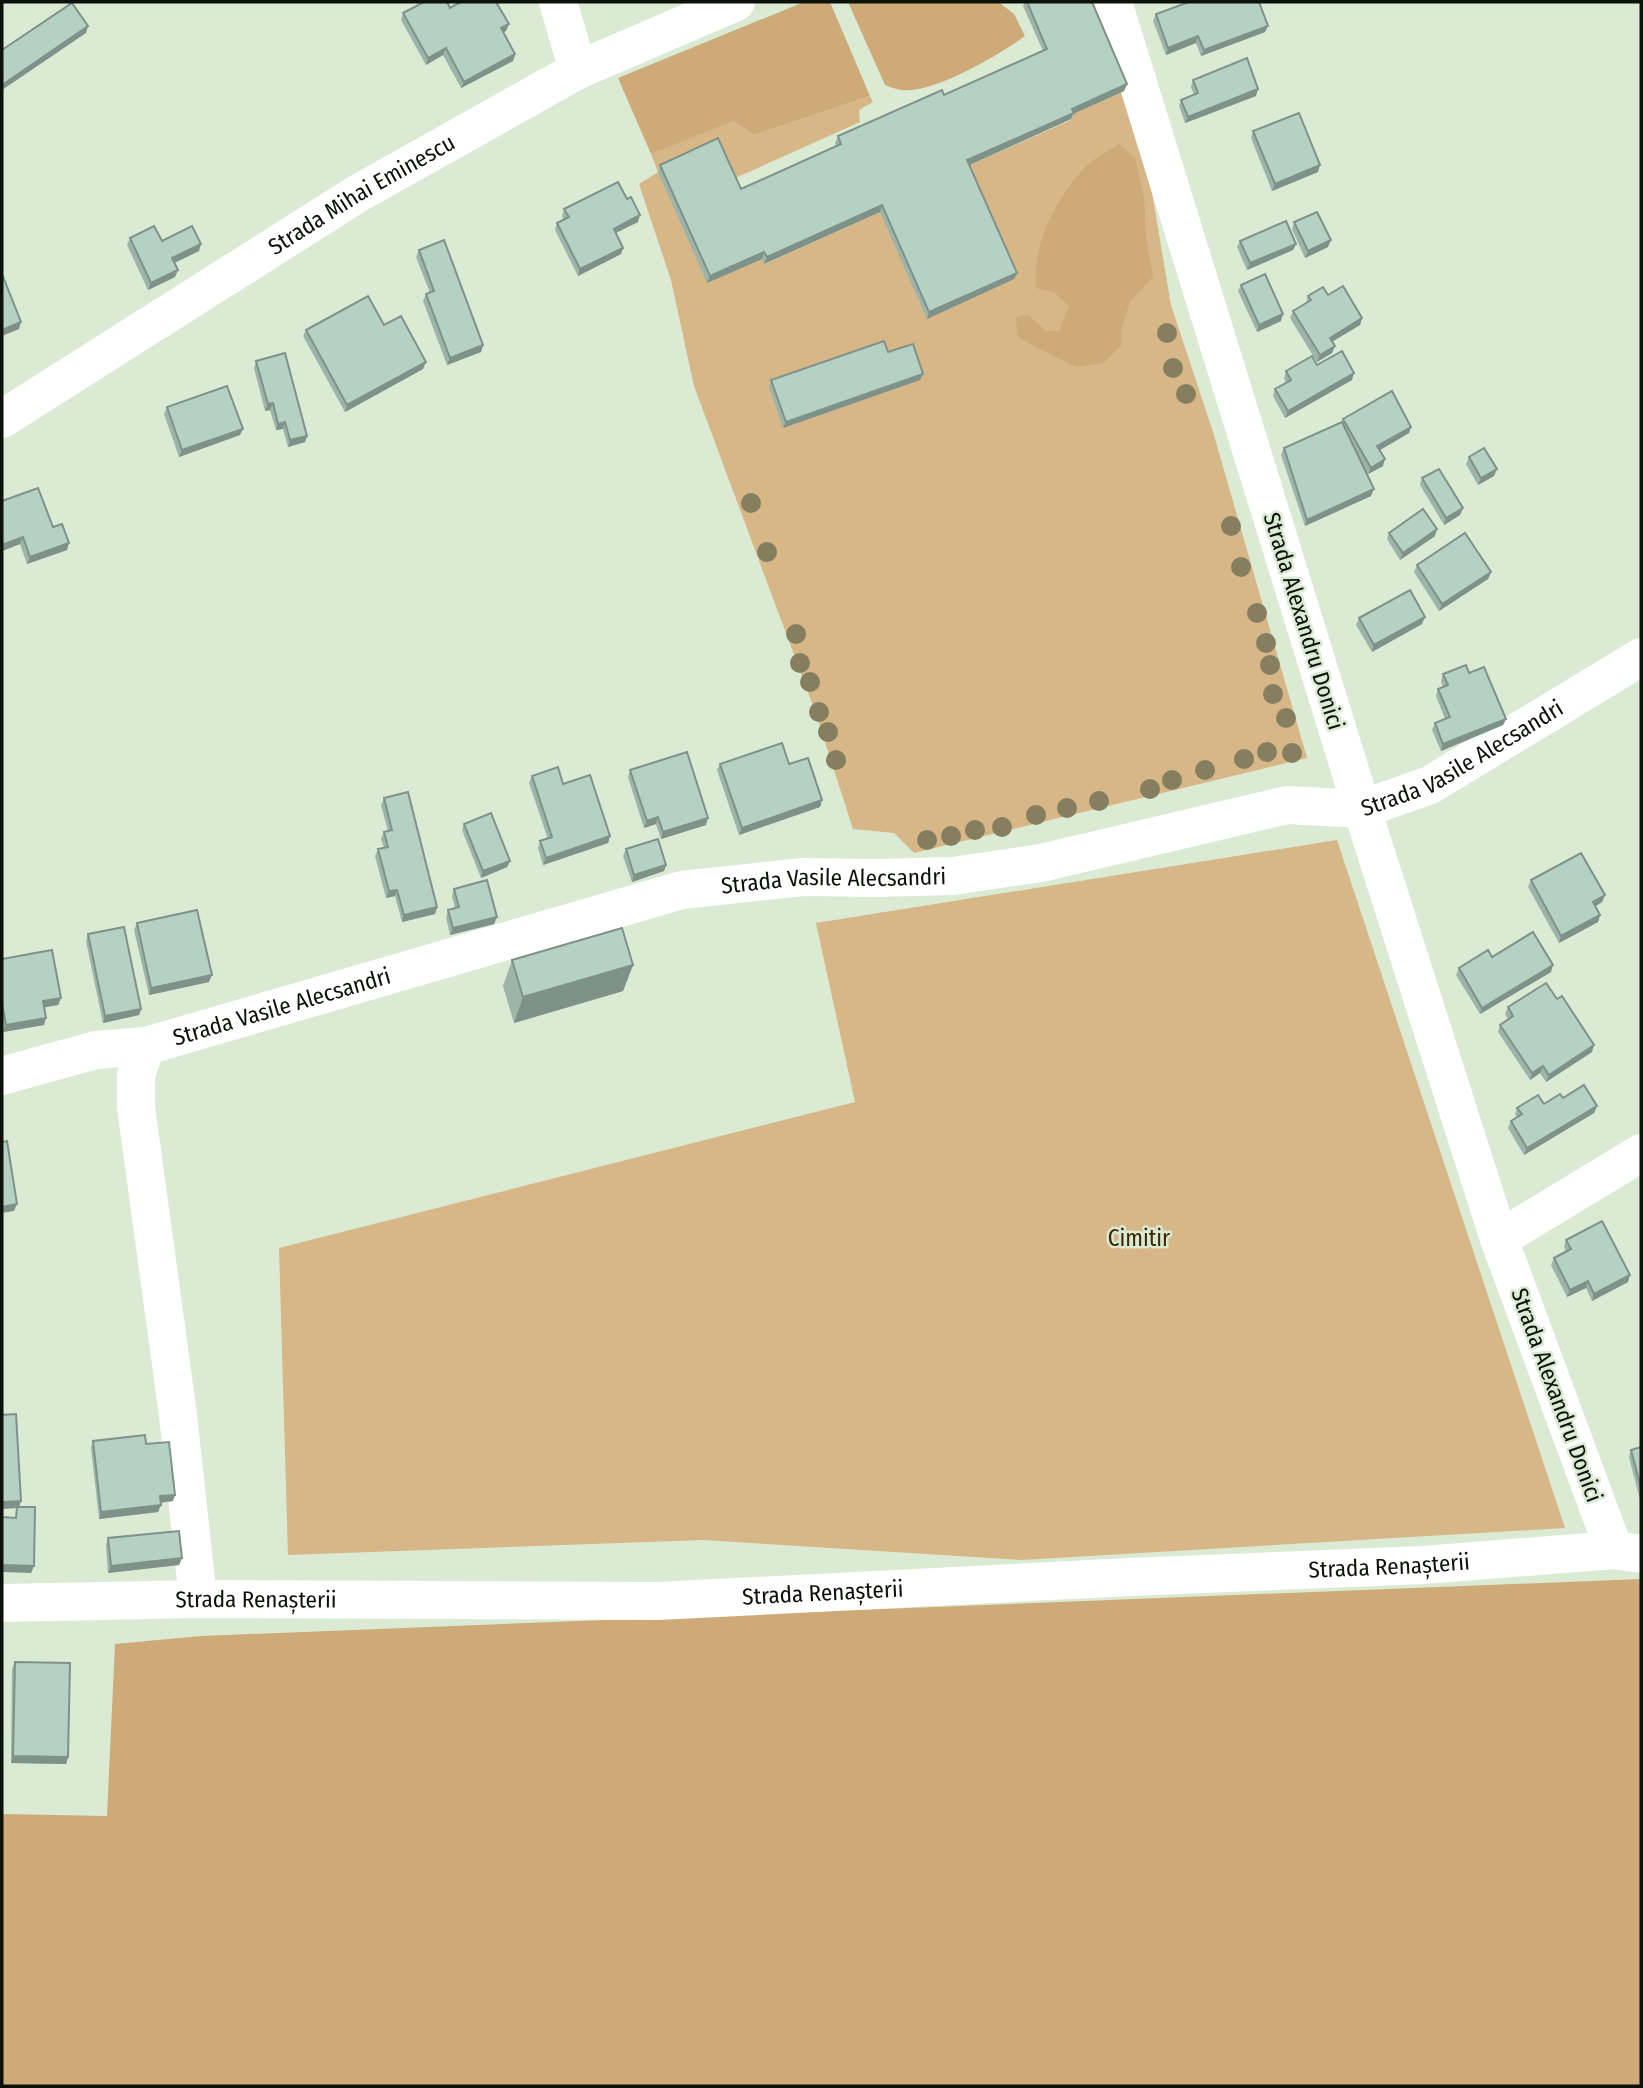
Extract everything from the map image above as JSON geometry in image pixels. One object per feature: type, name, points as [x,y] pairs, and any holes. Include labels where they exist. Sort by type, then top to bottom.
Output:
[{"type":"street","points":[[558,2],[578,70]]},
{"type":"street","name":"Strada Mihai Eminescu","points":[[2,419],[356,194],[578,70],[736,2]]},
{"type":"street","name":"Strada Alexandru Donici","points":[[1113,2],[1362,809],[1499,1240],[1628,1552]]},
{"type":"street","name":"Strada Vasile Alecsandri","points":[[2,1076],[96,1050],[146,1046],[682,890],[803,877],[953,876],[1041,863],[1287,805],[1362,809],[1430,785],[1641,657]]},
{"type":"street","points":[[146,1046],[136,1075],[136,1107],[178,1415],[198,1599]]},
{"type":"street","points":[[1499,1240],[1641,1153]]},
{"type":"street","name":"Strada Renașterii","points":[[2,1603],[198,1599],[658,1601],[1144,1576],[1423,1565],[1628,1552]]},
{"type":"green space","points":[[1124,91],[1151,187],[1171,305],[1213,432],[1307,758],[914,853],[894,833],[853,829],[815,711],[694,386],[671,280],[639,184],[658,172],[651,154],[724,123],[733,121],[754,135],[870,96],[873,102],[859,110],[860,122],[731,180],[765,264],[880,212],[965,167],[1071,120],[1069,115]]},
{"type":"green space","name":"Cimitir","points":[[1337,840],[1565,1528],[1021,1560],[703,1540],[288,1555],[279,1248],[855,1102],[816,923]]},
{"type":"shaded area","points":[[804,2],[830,2],[870,96],[754,135],[733,121],[651,154],[618,78]]},
{"type":"shaded area","points":[[848,2],[1002,2],[1001,4],[1014,14],[1025,36],[947,80],[914,90],[899,90],[885,85]]},
{"type":"shaded area","points":[[1119,144],[1135,158],[1144,198],[1146,237],[1153,277],[1131,300],[1122,326],[1121,346],[1104,363],[1076,367],[1017,336],[1016,317],[1028,315],[1046,331],[1059,331],[1069,306],[1054,292],[1036,288],[1038,255],[1042,240],[1063,195],[1083,169]]},
{"type":"shaded area","points":[[1641,1579],[1641,2086],[2,2086],[2,1814],[107,1816],[115,1644],[201,1636]]},
{"type":"building","points":[[424,2],[447,2],[450,8],[461,2],[496,2],[509,24],[501,28],[515,54],[464,82],[446,48],[428,58],[403,13]]},
{"type":"building","points":[[1027,2],[1092,2],[1127,84],[1072,109],[1074,113],[967,160],[1017,273],[929,312],[882,205],[767,257],[764,252],[710,276],[660,165],[718,138],[741,189],[841,144],[838,136],[942,90],[944,95],[1047,49]]},
{"type":"building","points":[[1189,2],[1259,2],[1268,26],[1204,50],[1198,36],[1168,48],[1156,14]]},
{"type":"building","points":[[72,3],[88,26],[2,85],[2,50]]},
{"type":"building","points":[[1247,58],[1258,89],[1188,117],[1181,100],[1198,93],[1193,80]]},
{"type":"building","points":[[1299,113],[1320,165],[1275,184],[1253,131]]},
{"type":"building","points":[[618,182],[627,199],[631,197],[640,215],[614,229],[623,248],[580,269],[557,223],[569,217],[564,209]]},
{"type":"building","points":[[1317,212],[1331,240],[1308,251],[1294,222]]},
{"type":"building","points":[[1286,221],[1296,244],[1250,263],[1240,241]]},
{"type":"building","points":[[154,226],[162,241],[192,226],[201,244],[172,258],[178,270],[151,283],[130,238]]},
{"type":"building","points":[[444,240],[483,345],[450,358],[426,294],[434,291],[419,250]]},
{"type":"building","points":[[2,274],[21,322],[2,330]]},
{"type":"building","points":[[1265,274],[1283,314],[1259,325],[1241,285]]},
{"type":"building","points":[[1343,286],[1362,318],[1330,338],[1335,346],[1320,355],[1293,311],[1311,300],[1308,296],[1323,287],[1328,295]]},
{"type":"building","points":[[368,296],[384,325],[401,316],[426,362],[347,405],[306,330]]},
{"type":"building","points":[[884,341],[888,352],[913,344],[923,374],[786,422],[771,380]]},
{"type":"building","points":[[1342,351],[1354,373],[1288,411],[1275,389],[1291,380],[1286,371],[1312,356],[1317,365]]},
{"type":"building","points":[[285,353],[307,436],[290,440],[285,422],[278,424],[273,403],[268,404],[256,361]]},
{"type":"building","points":[[227,386],[243,429],[182,450],[167,407]]},
{"type":"building","points":[[1392,391],[1411,427],[1377,446],[1385,459],[1371,468],[1343,419]]},
{"type":"building","points":[[1342,422],[1374,489],[1307,520],[1284,448]]},
{"type":"building","points":[[1484,448],[1497,469],[1481,478],[1469,457]]},
{"type":"building","points":[[1439,469],[1463,508],[1446,518],[1422,478]]},
{"type":"building","points":[[38,488],[53,527],[62,524],[69,543],[30,557],[23,537],[2,545],[2,501]]},
{"type":"building","points":[[1423,509],[1437,529],[1403,553],[1389,533]]},
{"type":"building","points":[[1465,533],[1491,572],[1442,604],[1417,565]]},
{"type":"building","points":[[1410,590],[1425,617],[1374,645],[1359,618]]},
{"type":"building","points":[[1466,665],[1469,673],[1484,667],[1506,719],[1443,744],[1435,723],[1450,717],[1438,689],[1448,685],[1443,674]]},
{"type":"building","points":[[782,743],[789,764],[808,758],[822,800],[742,828],[720,764]]},
{"type":"building","points":[[687,752],[708,818],[663,832],[658,817],[647,821],[630,770]]},
{"type":"building","points":[[558,767],[563,784],[590,775],[610,836],[546,858],[540,841],[552,837],[532,776]]},
{"type":"building","points":[[408,792],[437,907],[404,915],[397,890],[389,891],[378,849],[388,847],[384,832],[392,830],[384,798]]},
{"type":"building","points":[[491,813],[510,861],[483,871],[464,824]]},
{"type":"building","points":[[658,839],[666,865],[634,875],[626,849]]},
{"type":"building","points":[[1581,853],[1605,895],[1593,902],[1600,915],[1561,936],[1531,880]]},
{"type":"building","points":[[487,880],[497,917],[453,928],[448,910],[459,907],[454,889]]},
{"type":"building","points":[[197,910],[212,975],[151,988],[137,923]]},
{"type":"building","points":[[124,927],[141,1009],[105,1016],[88,934]]},
{"type":"building","points":[[622,928],[633,965],[523,997],[512,960]]},
{"type":"building","points":[[1533,932],[1553,965],[1482,1008],[1459,968],[1488,950],[1492,957]]},
{"type":"building","points":[[52,950],[61,998],[43,1001],[46,1018],[6,1025],[2,1003],[2,959]]},
{"type":"building","points":[[1546,983],[1557,999],[1562,996],[1594,1045],[1549,1075],[1543,1066],[1532,1073],[1500,1025],[1513,1016],[1508,1007]]},
{"type":"building","points":[[1584,1085],[1597,1106],[1527,1148],[1511,1121],[1522,1114],[1517,1108],[1538,1095],[1544,1104],[1560,1094],[1563,1098]]},
{"type":"building","points":[[7,1141],[17,1204],[2,1207],[2,1142]]},
{"type":"building","points":[[1602,1221],[1630,1275],[1594,1294],[1588,1281],[1570,1290],[1554,1258],[1571,1249],[1566,1240]]},
{"type":"building","points":[[16,1414],[21,1501],[2,1502],[2,1415]]},
{"type":"building","points":[[145,1435],[146,1444],[169,1442],[175,1495],[160,1496],[161,1505],[101,1512],[93,1441]]},
{"type":"building","points":[[1641,1447],[1641,1488],[1631,1450]]},
{"type":"building","points":[[17,1507],[35,1507],[34,1566],[2,1565],[2,1517],[16,1518]]},
{"type":"building","points":[[179,1531],[182,1558],[111,1566],[108,1538]]},
{"type":"building","points":[[15,1662],[70,1663],[68,1757],[13,1756]]}]
